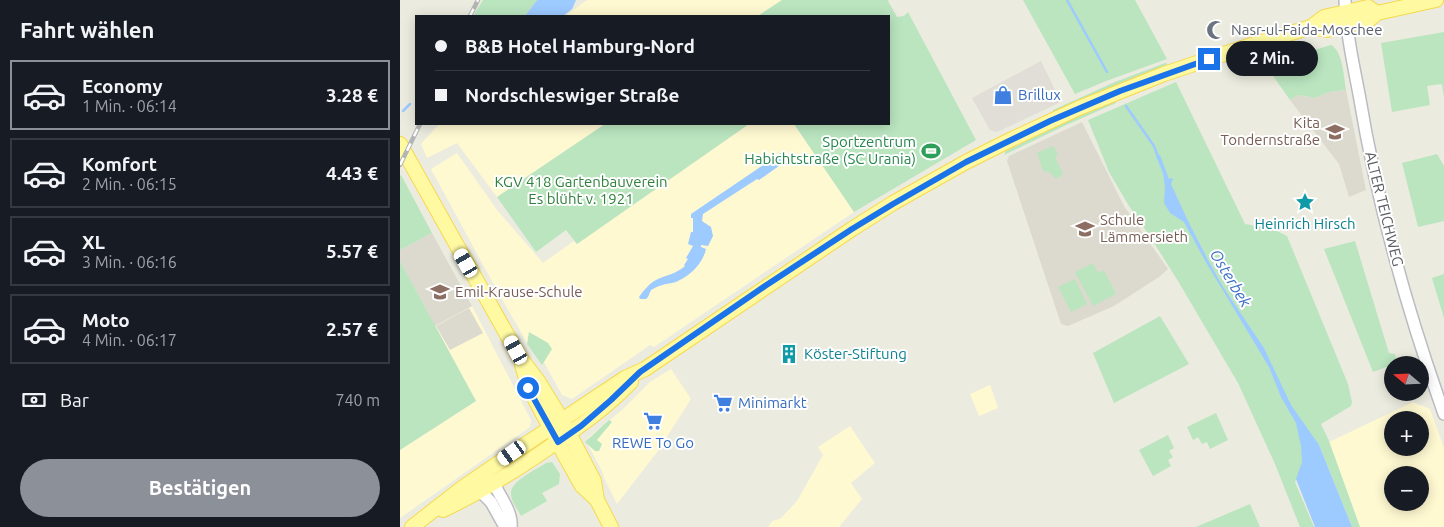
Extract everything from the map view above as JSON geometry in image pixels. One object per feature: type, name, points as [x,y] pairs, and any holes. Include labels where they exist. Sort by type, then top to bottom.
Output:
[{"type":"main road","points":[[416,524],[494,484],[564,438],[611,400],[640,372],[789,270],[893,204],[966,162],[1096,101],[1174,71],[1311,27],[1324,17],[1368,7],[1377,13],[1436,0]]},
{"type":"main road","points":[[400,144],[519,356],[528,388],[556,424],[564,438],[582,486],[597,500],[611,527]]},
{"type":"main road","points":[[416,524],[462,488],[556,424],[625,378],[640,372]]},
{"type":"street","name":"ALTER TEICHWEG","points":[[1346,12],[1368,146],[1380,202],[1432,380],[1444,414]]},
{"type":"street","points":[[494,484],[508,512],[511,527]]},
{"type":"street","points":[[480,491],[491,502],[505,527]]},
{"type":"shaded area","points":[[587,0],[782,0],[760,15],[566,15]]},
{"type":"shaded area","points":[[1041,61],[1061,102],[997,132],[990,130],[972,98]]},
{"type":"shaded area","name":"Kita Tondernstraße","points":[[1346,90],[1366,190],[1349,197],[1339,164],[1290,100],[1298,95],[1315,98],[1329,92]]},
{"type":"shaded area","name":"Schule Lämmersieth","points":[[1082,122],[1124,206],[1168,269],[1159,277],[1114,306],[1068,326],[1061,324],[1007,161],[1009,156]]},
{"type":"shaded area","points":[[438,125],[604,125],[497,197],[457,143],[427,158],[421,144]]},
{"type":"shaded area","points":[[748,125],[795,125],[854,212],[654,347],[650,345],[572,399],[562,395],[545,364],[529,346],[431,169],[457,153],[497,210],[543,263],[574,241],[577,244]]},
{"type":"shaded area","name":"Emil-Krause-Schule","points":[[432,233],[472,306],[435,326],[400,261],[400,250]]},
{"type":"shaded area","points":[[472,306],[531,420],[530,427],[400,518],[400,450],[476,401],[435,326]]},
{"type":"shaded area","points":[[469,308],[483,333],[450,350],[436,326]]},
{"type":"shaded area","points":[[671,369],[691,399],[661,447],[617,504],[587,443],[589,437],[622,410],[650,382]]},
{"type":"shaded area","points":[[990,385],[998,408],[979,416],[970,394]]},
{"type":"shaded area","points":[[1413,402],[1430,409],[1444,448],[1444,527],[1360,527],[1329,442],[1384,416],[1384,456],[1429,456],[1429,411],[1394,411]]},
{"type":"shaded area","points":[[850,426],[875,463],[851,483],[862,499],[839,527],[768,527],[772,521],[780,519],[797,501],[823,455],[818,447]]},
{"type":"green space","points":[[483,0],[537,0],[526,15],[474,15]]},
{"type":"green space","points":[[782,0],[889,0],[897,17],[904,16],[908,12],[976,140],[854,212],[795,125],[890,125],[890,15],[760,15]]},
{"type":"green space","points":[[1023,0],[1135,0],[1167,59],[1075,94]]},
{"type":"green space","points":[[1444,32],[1444,98],[1442,84],[1427,86],[1430,105],[1392,112],[1381,43]]},
{"type":"green space","points":[[1331,45],[1335,48],[1340,59],[1346,90],[1329,92],[1315,98],[1298,95],[1290,100],[1269,70],[1274,62]]},
{"type":"green space","points":[[1165,63],[1168,64],[1053,113],[1053,110],[1115,82]]},
{"type":"green space","points":[[1176,82],[1245,224],[1273,229],[1287,236],[1348,384],[1352,402],[1351,406],[1321,424],[1360,527],[1352,527],[1319,445],[1295,482],[1314,527],[1300,527],[1275,464],[1238,383],[1178,281],[1109,172],[1088,120]]},
{"type":"green space","points":[[1115,101],[1116,103],[1004,155],[1006,151],[1061,124]]},
{"type":"green space","name":"KGV 418 Gartenbauverein Es blüht v. 1921","points":[[604,125],[748,125],[577,244],[566,230],[536,252],[497,197]]},
{"type":"green space","points":[[1053,146],[1058,154],[1055,157],[1063,174],[1056,179],[1049,172],[1043,171],[1037,153]]},
{"type":"green space","points":[[1437,154],[1444,166],[1444,221],[1418,227],[1402,163]]},
{"type":"green space","points":[[400,176],[432,233],[400,250]]},
{"type":"green space","points":[[1355,241],[1389,353],[1395,354],[1395,356],[1384,356],[1384,368],[1373,372],[1324,249]]},
{"type":"green space","points":[[400,261],[476,401],[400,450]]},
{"type":"green space","points":[[1093,263],[1098,273],[1104,270],[1116,294],[1093,306],[1075,272]]},
{"type":"green space","points":[[1444,274],[1444,318],[1432,278]]},
{"type":"green space","points":[[1075,279],[1087,304],[1071,312],[1058,287]]},
{"type":"green space","points":[[1160,316],[1189,364],[1114,403],[1093,353]]},
{"type":"green space","points":[[529,332],[548,343],[552,349],[542,365],[527,344]]},
{"type":"green space","points":[[1216,413],[1228,440],[1210,449],[1207,442],[1202,444],[1198,437],[1193,440],[1187,427]]},
{"type":"green space","points":[[609,420],[612,422],[597,440],[602,444],[599,451],[595,451],[585,442]]},
{"type":"green space","points":[[1168,435],[1174,448],[1169,451],[1173,457],[1168,460],[1171,466],[1153,476],[1139,450]]},
{"type":"green space","points":[[552,462],[560,474],[559,484],[542,493],[547,501],[521,516],[512,500],[511,494],[514,485],[524,476],[546,463]]},
{"type":"green space","points":[[1250,504],[1260,527],[1196,527]]},
{"type":"water","points":[[537,0],[576,0],[572,9],[564,15],[526,15]]},
{"type":"water","points":[[781,153],[786,161],[703,214],[702,221],[711,227],[713,236],[708,246],[701,245],[701,247],[706,249],[696,268],[674,283],[651,290],[646,299],[640,299],[639,297],[642,292],[654,281],[675,273],[685,266],[688,259],[686,258],[693,246],[688,244],[691,232],[693,232],[693,218],[691,218],[691,214]]},
{"type":"water","points":[[1160,155],[1169,179],[1173,179],[1171,184],[1208,260],[1223,287],[1264,348],[1291,405],[1319,445],[1352,527],[1315,527],[1296,479],[1302,462],[1296,423],[1281,397],[1269,367],[1184,222],[1170,213],[1164,203],[1165,187],[1163,173],[1156,156]]},
{"type":"waterway","name":"Osterbek","points":[[1067,0],[1107,72]]},
{"type":"waterway","points":[[403,111],[410,104]]},
{"type":"waterway","name":"Osterbek","points":[[1126,106],[1154,146],[1158,157]]},
{"type":"railway","points":[[470,15],[478,0]]},
{"type":"railway","points":[[400,165],[420,125]]},
{"type":"place","name":"Nasr-ul-Faida-Moschee","points":[[1216,30]]},
{"type":"place","name":"Brillux","points":[[1003,95]]},
{"type":"place","name":"Kita Tondernstraße","points":[[1335,132]]},
{"type":"place","name":"Sportzentrum Habichtstraße (SC Urania)","points":[[931,151]]},
{"type":"place","name":"Heinrich Hirsch","points":[[1305,202]]},
{"type":"place","name":"Schule Lämmersieth","points":[[1085,229]]},
{"type":"place","name":"Emil-Krause-Schule","points":[[440,292]]},
{"type":"place","name":"Köster-Stiftung","points":[[789,354]]},
{"type":"place","name":"Minimarkt","points":[[723,403]]},
{"type":"place","name":"REWE To Go","points":[[653,421]]},
{"type":"route","points":[[528,388],[558,442],[581,426],[626,387],[640,372],[765,286],[893,204],[966,162],[1050,121],[1120,91],[1209,59]]}]
